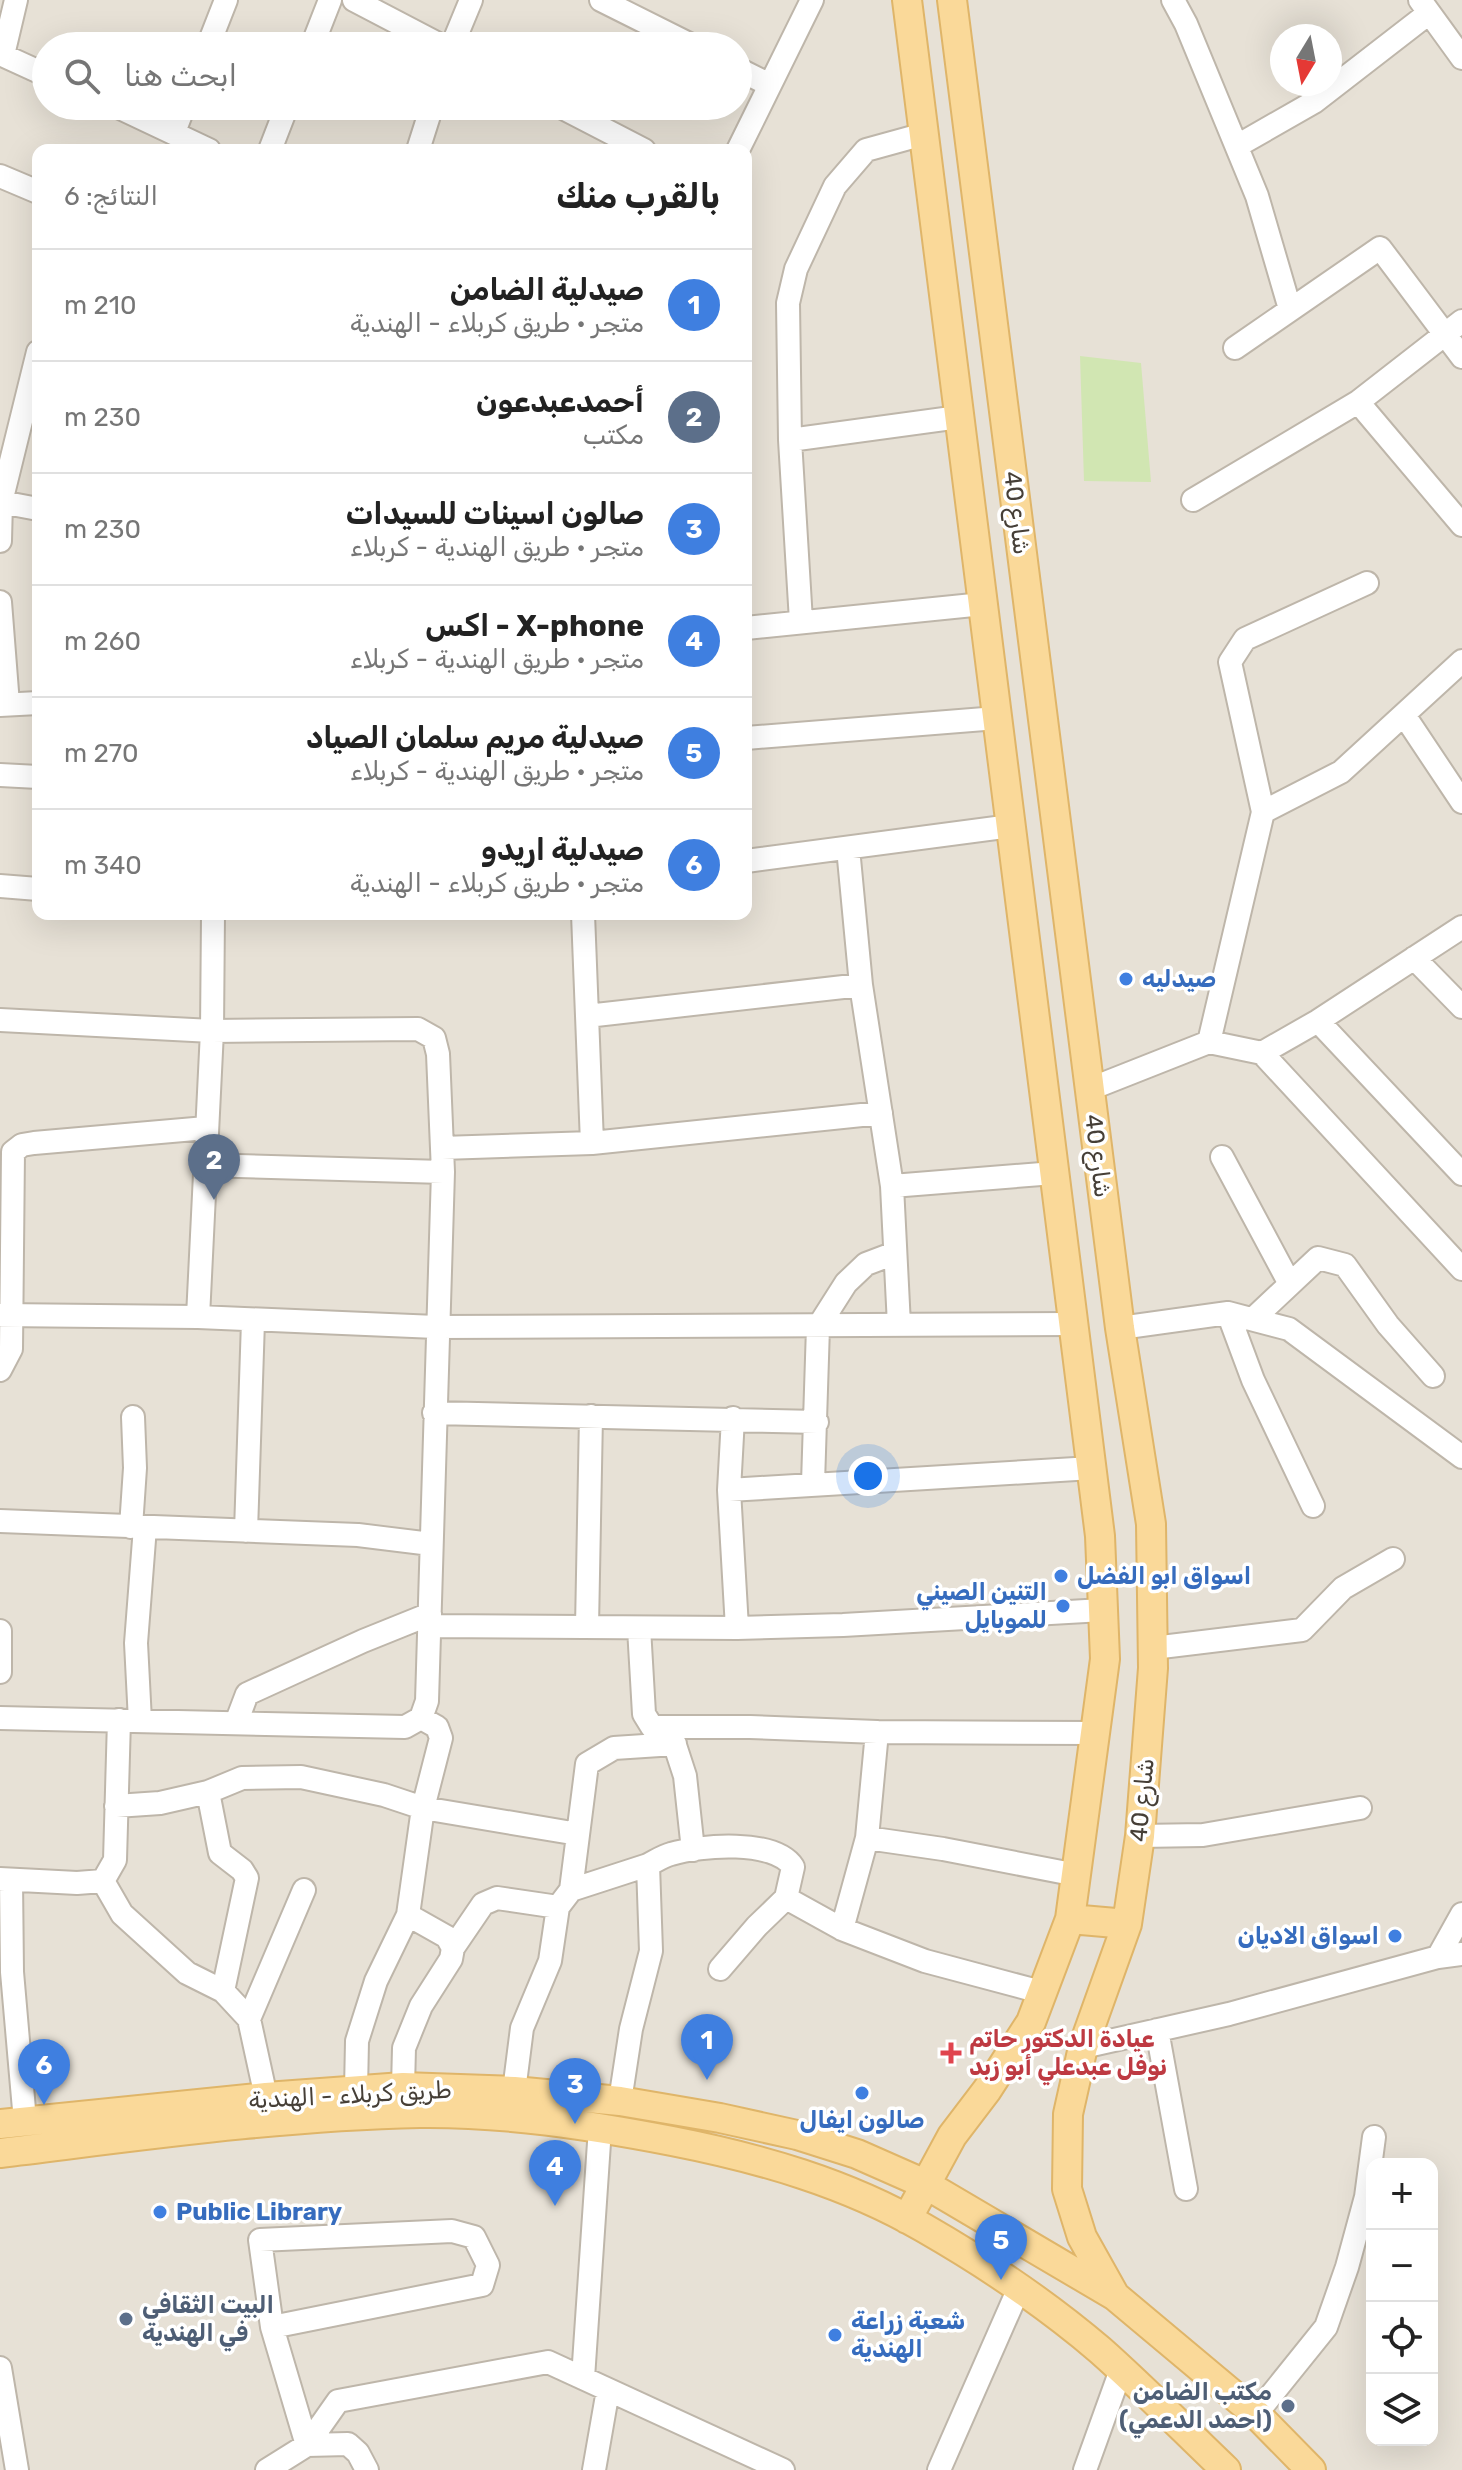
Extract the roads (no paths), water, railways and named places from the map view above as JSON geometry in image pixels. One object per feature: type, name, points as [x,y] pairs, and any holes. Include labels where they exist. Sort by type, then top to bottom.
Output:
[{"type":"main road","name":"شارع 40","points":[[907,0],[1092,1468],[1100,1536],[1105,1659],[1070,1919],[1031,2022],[987,2090],[952,2136],[907,2219]]},
{"type":"main road","name":"شارع 40","points":[[952,0],[1120,1328],[1151,1524],[1153,1648],[1140,1836],[1127,1924],[1083,2047],[1068,2114],[1067,2189],[1082,2237],[1115,2296]]},
{"type":"main road","points":[[937,233],[980,226]]},
{"type":"main road","points":[[949,339],[994,333]]},
{"type":"main road","points":[[1070,1919],[1127,1924]]},
{"type":"main road","name":"طريق كربلاء - الهندية","points":[[12,2123],[266,2097],[403,2087],[514,2091],[620,2101],[735,2121],[829,2145],[925,2184],[1115,2296],[1256,2414],[1311,2470]]},
{"type":"main road","points":[[0,2153],[277,2119],[408,2114],[515,2117],[705,2147],[846,2190],[907,2219],[1019,2288],[1099,2349],[1226,2470]]},
{"type":"main road","points":[[817,2180],[825,2174],[831,2161],[829,2145]]},
{"type":"street","points":[[16,0],[1,54],[32,68]]},
{"type":"street","points":[[213,32],[226,0]]},
{"type":"street","points":[[317,32],[330,0]]},
{"type":"street","points":[[354,0],[415,32]]},
{"type":"street","points":[[458,32],[471,0]]},
{"type":"street","points":[[601,0],[665,32]]},
{"type":"street","points":[[1173,0],[1186,24],[1257,196],[1290,309]]},
{"type":"street","points":[[741,144],[770,85],[803,3]]},
{"type":"street","points":[[1237,146],[1314,102],[1424,6],[1462,58]]},
{"type":"street","points":[[752,76],[770,85]]},
{"type":"street","points":[[147,120],[197,144]]},
{"type":"street","points":[[174,132],[179,120]]},
{"type":"street","points":[[272,144],[282,120]]},
{"type":"street","points":[[420,144],[428,120]]},
{"type":"street","points":[[586,120],[632,144]]},
{"type":"street","points":[[801,621],[790,440],[788,303],[796,269],[835,186],[866,150],[924,134]]},
{"type":"street","points":[[0,176],[32,189]]},
{"type":"street","points":[[1235,348],[1380,248],[1454,328],[1462,357]]},
{"type":"street","points":[[1193,500],[1358,402],[1454,328]]},
{"type":"street","points":[[0,541],[1,502],[32,376]]},
{"type":"street","points":[[1358,402],[1462,525]]},
{"type":"street","points":[[790,440],[959,417]]},
{"type":"street","points":[[1,502],[32,508]]},
{"type":"street","points":[[1209,1042],[1263,812],[1230,662],[1245,639],[1367,583]]},
{"type":"street","points":[[0,602],[4,705],[32,703]]},
{"type":"street","points":[[752,627],[983,604]]},
{"type":"street","points":[[1263,812],[1341,772],[1461,665]]},
{"type":"street","points":[[1404,715],[1462,802]]},
{"type":"street","points":[[752,738],[997,718]]},
{"type":"street","points":[[0,775],[32,777]]},
{"type":"street","points":[[752,860],[1011,826]]},
{"type":"street","points":[[848,848],[861,985],[892,1186],[899,1325]]},
{"type":"street","points":[[0,886],[32,889]]},
{"type":"street","points":[[198,1317],[212,1031],[213,920]]},
{"type":"street","points":[[583,920],[592,1143]]},
{"type":"street","points":[[1262,1053],[1318,1021],[1462,927]]},
{"type":"street","points":[[1414,958],[1462,1007]]},
{"type":"street","points":[[587,1016],[861,985]]},
{"type":"street","points":[[0,1020],[212,1031],[418,1029],[434,1038],[438,1054],[443,1172],[427,1701],[421,1718],[405,1727],[0,1718]]},
{"type":"street","points":[[1318,1021],[1462,1174]]},
{"type":"street","points":[[1090,1089],[1209,1042],[1262,1053],[1462,1269]]},
{"type":"street","points":[[442,1148],[592,1143],[881,1113]]},
{"type":"street","points":[[0,1370],[11,1349],[6,1315],[6,1189],[13,1152],[22,1145],[206,1128]]},
{"type":"street","points":[[1222,1157],[1290,1284]]},
{"type":"street","points":[[204,1165],[443,1172]]},
{"type":"street","points":[[892,1186],[1054,1173]]},
{"type":"street","points":[[813,1483],[818,1327],[846,1283],[866,1264],[895,1253]]},
{"type":"street","points":[[1253,1319],[1318,1258],[1345,1265],[1388,1325],[1433,1376]]},
{"type":"street","points":[[1120,1328],[1228,1313],[1289,1329],[1462,1457]]},
{"type":"street","points":[[1228,1313],[1253,1380],[1313,1506]]},
{"type":"street","points":[[6,1315],[198,1317],[436,1327],[1074,1324]]},
{"type":"street","points":[[246,1531],[253,1321]]},
{"type":"street","points":[[434,1413],[817,1422]]},
{"type":"street","points":[[587,1627],[591,1416]]},
{"type":"street","points":[[103,1881],[115,1860],[116,1806],[129,1721],[136,1643],[138,1527],[133,1417]]},
{"type":"street","points":[[733,1418],[729,1490],[737,1628]]},
{"type":"street","points":[[729,1490],[1092,1468]]},
{"type":"street","points":[[0,1521],[358,1535],[431,1544]]},
{"type":"street","points":[[1153,1648],[1302,1630],[1343,1588],[1393,1559]]},
{"type":"street","points":[[236,1723],[247,1694],[363,1641],[430,1620],[587,1627],[737,1628],[1103,1610]]},
{"type":"street","points":[[639,1628],[644,1714],[652,1727],[672,1736],[685,1776],[693,1850]]},
{"type":"street","points":[[0,1631],[0,1672]]},
{"type":"street","points":[[356,2090],[357,2041],[376,1981],[408,1915],[423,1808],[441,1738],[437,1727],[421,1718]]},
{"type":"street","points":[[514,2091],[522,2028],[550,1961],[565,1899],[587,1764],[614,1748],[672,1736],[750,1727],[877,1732],[1095,1733]]},
{"type":"street","points":[[842,1929],[867,1838],[877,1732]]},
{"type":"street","points":[[116,1806],[160,1803],[208,1792],[242,1778],[301,1777],[384,1795],[423,1808],[578,1834]]},
{"type":"street","points":[[208,1792],[220,1853],[242,1870],[247,1878],[223,1991]]},
{"type":"street","points":[[1140,1836],[1203,1835],[1360,1808]]},
{"type":"street","points":[[867,1838],[1077,1875]]},
{"type":"street","points":[[403,2087],[404,2048],[421,2006],[451,1959],[453,1948],[483,1904],[497,1898],[565,1899],[670,1854],[715,1846],[751,1848],[781,1855],[793,1867],[786,1898],[720,1969]]},
{"type":"street","points":[[620,2101],[631,2029],[651,1951],[648,1865]]},
{"type":"street","points":[[12,2123],[12,1972],[6,1879],[77,1883],[103,1881]]},
{"type":"street","points":[[103,1881],[122,1914],[187,1973],[223,1991],[249,2019],[266,2097]]},
{"type":"street","points":[[249,2019],[304,1890]]},
{"type":"street","points":[[786,1898],[842,1929],[925,1961],[1041,1992]]},
{"type":"street","points":[[1438,1957],[1462,1914]]},
{"type":"street","points":[[408,1915],[447,1937],[453,1948]]},
{"type":"street","points":[[1083,2047],[1229,2014],[1438,1957],[1462,1954]]},
{"type":"street","points":[[1157,2030],[1186,2189]]},
{"type":"street","points":[[583,2378],[600,2128]]},
{"type":"street","points":[[1256,2414],[1326,2327],[1347,2267],[1366,2197],[1374,2137]]},
{"type":"street","points":[[272,2327],[482,2285],[488,2265],[474,2237],[452,2231],[260,2240],[272,2327],[307,2445]]},
{"type":"street","points":[[939,2470],[1019,2288]]},
{"type":"street","points":[[267,2470],[307,2445],[338,2401],[548,2362],[783,2470]]},
{"type":"street","points":[[0,2368],[17,2470]]},
{"type":"street","points":[[1085,2470],[1121,2370]]},
{"type":"street","points":[[594,2470],[608,2390]]},
{"type":"street","points":[[307,2445],[348,2444],[358,2453],[367,2470]]},
{"type":"place","name":"صيدليه","points":[[1126,979]]},
{"type":"place","name":"أحمدعبدعون","points":[[214,1200]]},
{"type":"place","name":"اسواق ابو الفضل","points":[[1061,1576]]},
{"type":"place","name":"التنين الصيني للموبايل","points":[[1063,1606]]},
{"type":"place","name":"اسواق الاديان","points":[[1395,1936]]},
{"type":"place","name":"عيادة الدكتور حاتم نوفل عبدعلي أبو زبد","points":[[951,2053]]},
{"type":"place","name":"صيدلية الضامن","points":[[707,2080]]},
{"type":"place","name":"صالون ايفال","points":[[862,2093]]},
{"type":"place","name":"صيدلية اريدو","points":[[44,2105]]},
{"type":"place","name":"صالون اسينات للسيدات","points":[[575,2124]]},
{"type":"place","name":"X-phone - اكس","points":[[555,2206]]},
{"type":"place","name":"Public Library","points":[[160,2212]]},
{"type":"place","name":"صيدلية مريم سلمان الصياد","points":[[1001,2280]]},
{"type":"place","name":"البيت الثقافي في الهندية","points":[[126,2319]]},
{"type":"place","name":"شعبة زراعة الهندية","points":[[835,2335]]},
{"type":"place","name":"مكتب الضامن (احمد الدعمي)","points":[[1288,2406]]}]
